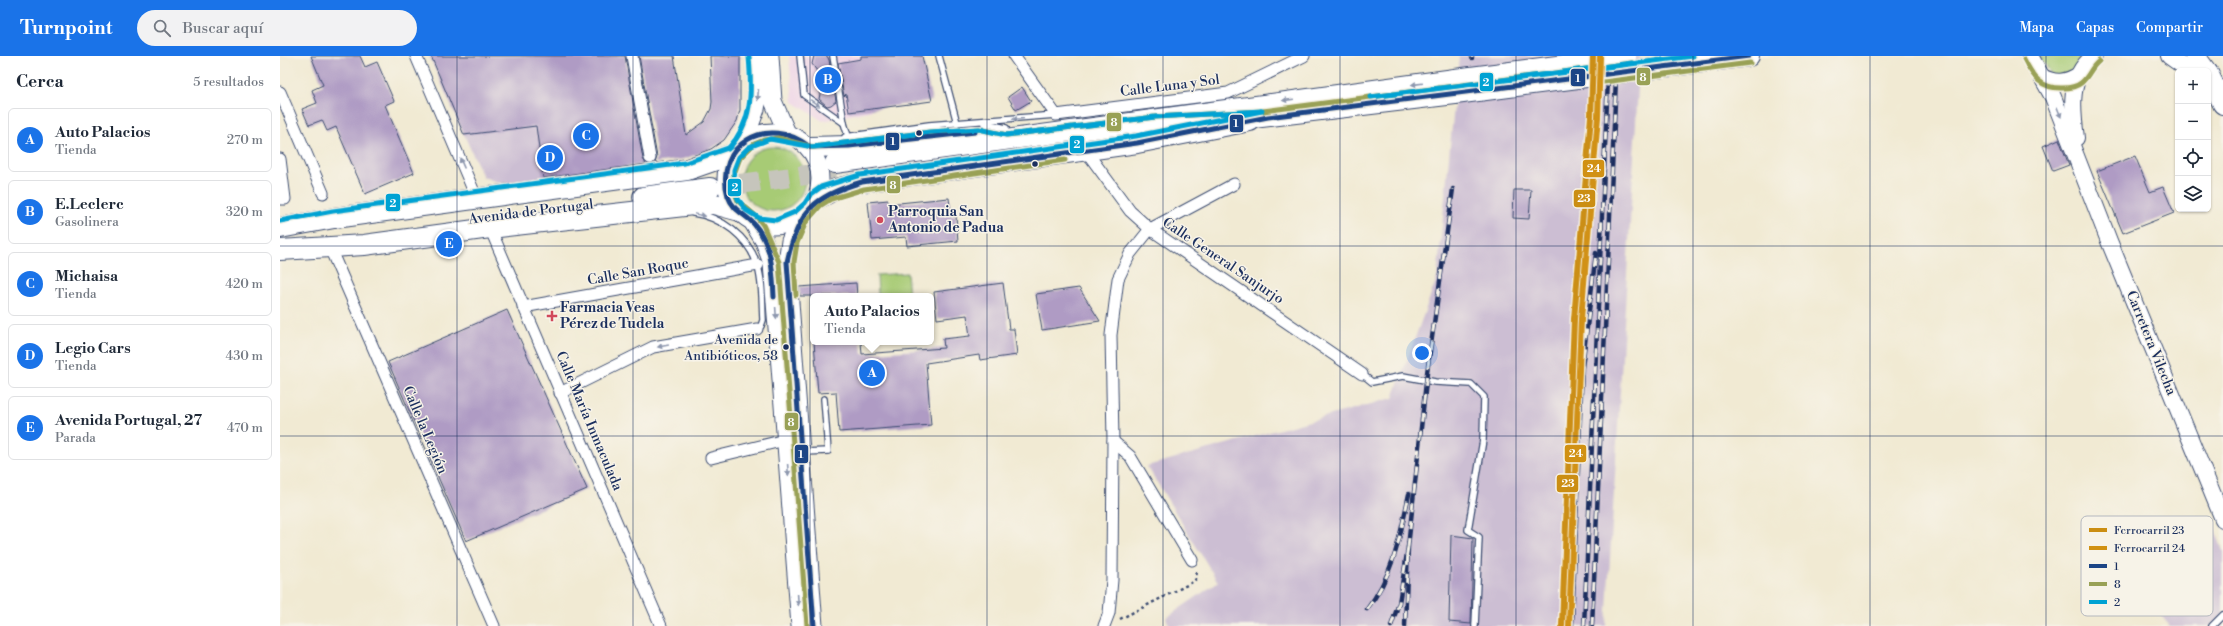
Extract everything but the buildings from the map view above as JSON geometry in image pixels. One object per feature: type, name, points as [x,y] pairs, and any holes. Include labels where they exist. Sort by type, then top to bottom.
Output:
[{"type":"highway","points":[[815,200],[836,189],[862,182],[1219,112],[1265,110],[1455,86],[1628,61],[1748,56]]},
{"type":"highway","points":[[2195,56],[2204,68]]},
{"type":"highway","points":[[2211,80],[2223,104]]},
{"type":"highway","points":[[806,140],[849,146],[1154,110],[1265,110]]},
{"type":"highway","points":[[836,167],[1076,141],[1195,133],[1265,110]]},
{"type":"highway","points":[[280,228],[334,218],[687,170],[738,148]]},
{"type":"highway","name":"Avenida de Portugal","points":[[280,233],[710,183],[280,245]]},
{"type":"highway","points":[[280,250],[364,245],[500,227],[702,204],[736,210]]},
{"type":"main road","points":[[756,56],[758,92],[756,109],[725,177],[726,189],[736,210],[753,223],[764,241],[772,263],[800,626]]},
{"type":"main road","points":[[770,56],[773,101],[806,140],[815,154],[820,169],[818,190],[815,200],[800,218],[790,241],[787,262],[814,626]]},
{"type":"main road","points":[[738,148],[762,133],[806,140]]},
{"type":"main road","points":[[753,223],[764,226],[777,226],[789,224],[800,218]]},
{"type":"street","points":[[416,56],[477,199]]},
{"type":"street","points":[[632,56],[650,158]]},
{"type":"street","points":[[1014,56],[1056,115]]},
{"type":"street","name":"Calle Luna y Sol","points":[[1056,115],[1228,93],[1304,56]]},
{"type":"street","points":[[2030,56],[2053,97],[2081,167]]},
{"type":"street","points":[[2081,167],[2072,111],[2072,98],[2079,75],[2084,65],[2094,56]]},
{"type":"street","points":[[2169,56],[2186,68]]},
{"type":"street","points":[[2042,77],[2052,82],[2070,80],[2079,75]]},
{"type":"street","points":[[280,92],[323,193]]},
{"type":"street","points":[[2211,97],[2223,112]]},
{"type":"street","name":"Calle General Sanjurjo","points":[[1076,141],[1130,211],[1150,229],[1362,374]]},
{"type":"street","points":[[280,159],[285,198],[280,199]]},
{"type":"street","name":"Carretera Vilecha","points":[[2081,167],[2109,241],[2223,519]]},
{"type":"street","points":[[1104,626],[1109,613],[1112,580],[1113,441],[1111,335],[1118,279],[1130,254],[1150,229],[1234,184]]},
{"type":"street","name":"Calle María Inmaculada","points":[[500,227],[523,307],[661,626]]},
{"type":"street","name":"Calle la Legión","points":[[329,246],[494,626]]},
{"type":"street","name":"Calle San Roque","points":[[523,307],[758,265]]},
{"type":"street","points":[[560,393],[653,348],[757,329]]},
{"type":"street","points":[[710,458],[785,440]]},
{"type":"street","points":[[1113,441],[1130,456],[1192,560]]},
{"type":"lane","points":[[800,56],[804,96],[844,123]]},
{"type":"lane","points":[[833,56],[844,123],[848,136]]},
{"type":"lane","points":[[939,56],[957,124]]},
{"type":"lane","points":[[806,140],[929,125],[957,124],[1056,115]]},
{"type":"lane","points":[[980,122],[1006,128]]},
{"type":"lane","points":[[500,227],[526,231],[672,213],[701,214],[726,225],[737,233],[746,244],[758,265],[763,320],[761,326],[757,329]]},
{"type":"lane","points":[[1362,374],[1372,382],[1403,376],[1435,382],[1471,384],[1484,397],[1483,440],[1468,530],[1478,537],[1475,626]]},
{"type":"lane","points":[[801,452],[828,450],[824,399]]},
{"type":"lane","points":[[2212,626],[2223,615]]},
{"type":"path","points":[[1119,619],[1191,583],[1196,579],[1198,572],[1192,560]]},
{"type":"shaded area","points":[[429,56],[624,56],[640,165],[504,184],[483,177]]},
{"type":"shaded area","points":[[789,56],[861,56],[872,110],[823,121],[793,102]]},
{"type":"shaded area","points":[[1459,56],[1640,56],[1606,626],[1170,626],[1166,618],[1218,582],[1147,466],[1393,398],[1437,278]]},
{"type":"shaded area","points":[[2213,524],[2223,551],[2223,626],[2170,626],[2161,616],[2213,616]]},
{"type":"green space","points":[[2038,56],[2085,56],[2072,74],[2052,78],[2046,65]]},
{"type":"green space","points":[[773,147],[791,153],[799,161],[805,179],[799,197],[791,205],[773,211],[755,205],[747,197],[741,179],[747,161],[755,153]]},
{"type":"green space","points":[[907,273],[909,293],[878,293],[877,275]]},
{"type":"tunnel","points":[[710,188],[836,171]]},
{"type":"railway","points":[[1584,626],[1609,56]]},
{"type":"railway","points":[[1592,626],[1617,56]]},
{"type":"railway","points":[[1408,547],[1427,373],[1453,189]]},
{"type":"railway","points":[[1572,626],[1582,368],[1596,253]]},
{"type":"railway","points":[[1367,609],[1384,582],[1390,568],[1399,540],[1409,494]]},
{"type":"railway","points":[[1391,626],[1399,603],[1408,547],[1405,626]]},
{"type":"rail line","name":"23","points":[[1562,626],[1574,319],[1591,116],[1593,56]]},
{"type":"rail line","name":"24","points":[[1569,626],[1581,319],[1598,117],[1600,56]]},
{"type":"transit line","name":"2","points":[[1632,63],[1371,97],[1693,56]]},
{"type":"transit line","name":"1","points":[[814,626],[787,262],[796,230],[803,218],[810,208],[831,193],[862,182],[1137,143],[1268,117],[1749,56]]},
{"type":"transit line","name":"2","points":[[728,149],[742,128],[749,106],[749,57]]},
{"type":"transit line","name":"8","points":[[2024,59],[2034,76],[2039,81],[2055,88],[2072,87],[2081,83],[2099,61]]},
{"type":"transit line","name":"8","points":[[807,625],[779,262],[763,225],[756,216],[738,201],[733,188],[733,177],[740,158],[754,144],[764,140],[778,138],[813,147],[930,132],[979,129],[1007,135],[1155,117],[1263,111],[1632,63]]},
{"type":"transit line","name":"8","points":[[1596,83],[1750,63]]},
{"type":"transit line","name":"2","points":[[1262,111],[1136,136],[860,175],[821,187],[810,195],[805,203],[795,212],[776,220],[759,218],[746,210],[738,199],[734,185],[734,170],[739,157],[749,147],[770,139],[813,147],[930,132],[979,129],[1006,135],[1155,117],[1262,111]]},
{"type":"transit line","name":"1","points":[[810,147],[849,146],[975,132]]},
{"type":"transit line","name":"1","points":[[774,297],[772,268],[765,240],[754,224],[736,209],[730,201],[725,178],[729,162],[736,149],[748,140],[762,134],[777,133],[794,137],[810,147]]},
{"type":"transit line","name":"2","points":[[280,221],[333,211],[685,163],[731,147]]},
{"type":"transit line","name":"8","points":[[796,295],[794,262],[797,243],[806,222],[820,206],[831,199],[864,189],[1065,160]]},
{"type":"place","name":"E.Leclerc","points":[[828,80]]},
{"type":"place","name":"Michaisa","points":[[586,136]]},
{"type":"place","name":"Legio Cars","points":[[550,158]]},
{"type":"place","name":"Parroquia San Antonio de Padua","points":[[880,220]]},
{"type":"place","name":"Avenida Portugal, 27","points":[[449,244]]},
{"type":"place","name":"Farmacia Veas Pérez de Tudela","points":[[552,316]]},
{"type":"place","name":"Avenida de Antibióticos, 58","points":[[786,347]]},
{"type":"place","name":"Auto Palacios","points":[[872,373]]}]
